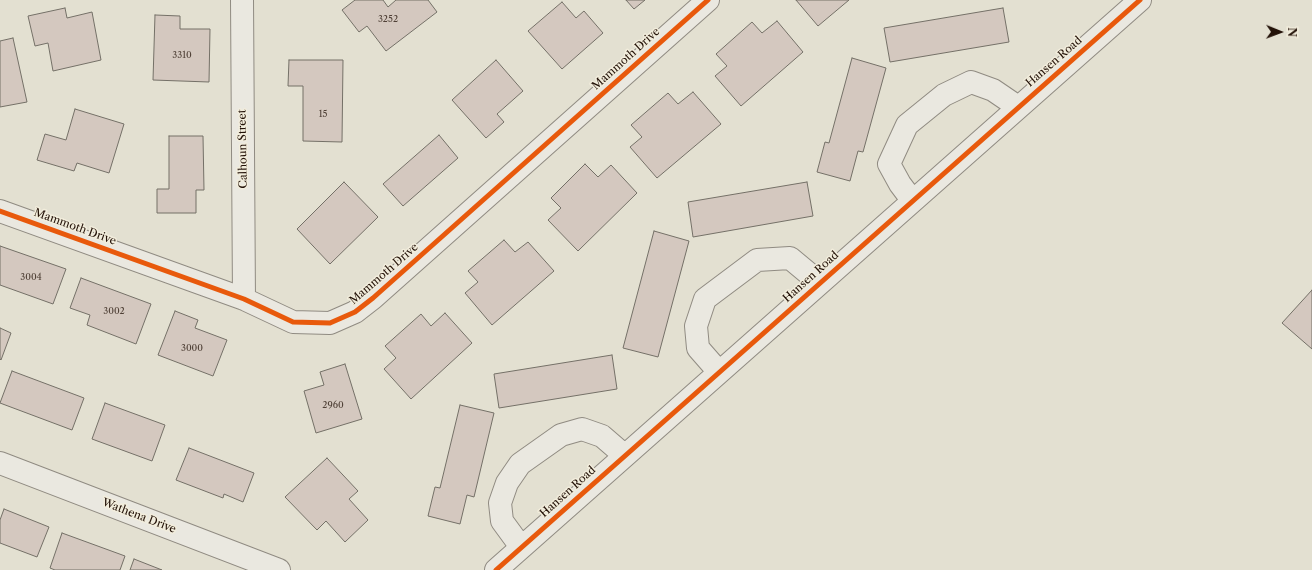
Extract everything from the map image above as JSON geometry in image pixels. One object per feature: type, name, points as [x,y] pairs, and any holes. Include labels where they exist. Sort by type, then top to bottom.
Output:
[{"type":"street","name":"Calhoun Street","points":[[242,0],[244,299]]},
{"type":"street","name":"Mammoth Drive","points":[[0,211],[244,299],[294,322],[330,323],[355,312],[379,293],[708,0]]},
{"type":"street","name":"Hansen Road","points":[[496,570],[912,200],[1140,0]]},
{"type":"street","points":[[912,200],[900,184],[889,164],[907,125],[944,95],[971,82],[993,90],[1018,107]]},
{"type":"street","points":[[719,372],[698,348],[696,326],[705,300],[757,260],[790,258],[820,283]]},
{"type":"street","points":[[521,547],[502,521],[500,504],[507,483],[520,464],[561,435],[582,429],[602,436],[624,455]]},
{"type":"street","name":"Wathena Drive","points":[[0,462],[279,570]]},
{"type":"building","points":[[355,0],[383,0],[388,7],[396,0],[428,0],[437,12],[386,51],[367,26],[359,32],[342,10]]},
{"type":"building","points":[[626,0],[645,0],[634,9]]},
{"type":"building","points":[[796,0],[849,0],[818,26]]},
{"type":"building","points":[[562,2],[576,18],[584,11],[603,33],[562,69],[528,31]]},
{"type":"building","points":[[65,8],[67,18],[92,12],[101,60],[53,71],[48,43],[35,46],[28,16]]},
{"type":"building","points":[[1003,8],[1009,42],[890,62],[884,28]]},
{"type":"building","points":[[155,15],[180,16],[180,29],[210,29],[209,82],[153,80]]},
{"type":"building","points":[[777,21],[803,52],[741,106],[715,76],[727,66],[716,54],[752,22],[762,33]]},
{"type":"building","points":[[13,38],[27,102],[0,107],[0,41]]},
{"type":"building","points":[[852,58],[886,68],[863,152],[858,151],[850,181],[817,172],[825,142],[829,143]]},
{"type":"building","points":[[289,60],[343,60],[342,142],[303,141],[303,86],[288,86]]},
{"type":"building","points":[[496,60],[523,91],[497,114],[504,122],[486,138],[452,100]]},
{"type":"building","points":[[693,92],[721,124],[657,178],[630,147],[642,137],[631,125],[668,93],[678,104]]},
{"type":"building","points":[[75,109],[124,124],[109,173],[77,163],[74,171],[37,160],[45,134],[66,140]]},
{"type":"building","points":[[439,135],[458,158],[403,206],[383,184]]},
{"type":"building","points":[[169,136],[203,136],[204,190],[196,190],[196,213],[157,213],[157,189],[169,189]]},
{"type":"building","points":[[585,164],[598,177],[611,165],[637,193],[578,251],[548,220],[561,208],[551,198]]},
{"type":"building","points":[[344,182],[378,217],[330,264],[297,229]]},
{"type":"building","points":[[807,182],[813,216],[693,237],[688,202]]},
{"type":"building","points":[[654,231],[689,241],[658,357],[623,348]]},
{"type":"building","points":[[504,240],[515,252],[528,242],[554,271],[492,325],[465,293],[478,282],[468,271]]},
{"type":"building","points":[[0,246],[66,269],[53,304],[0,285]]},
{"type":"building","points":[[81,278],[151,304],[136,344],[87,325],[90,315],[70,308]]},
{"type":"building","points":[[1312,290],[1312,349],[1282,323]]},
{"type":"building","points":[[175,311],[198,320],[195,328],[227,340],[213,376],[158,355]]},
{"type":"building","points":[[445,313],[472,343],[411,399],[384,369],[396,358],[385,346],[421,314],[431,326]]},
{"type":"building","points":[[0,328],[11,333],[1,360],[0,359]]},
{"type":"building","points":[[612,355],[617,389],[499,408],[494,374]]},
{"type":"building","points":[[345,364],[362,419],[316,433],[304,391],[324,385],[320,372]]},
{"type":"building","points":[[12,371],[84,398],[72,430],[0,403]]},
{"type":"building","points":[[105,403],[165,425],[152,461],[92,439]]},
{"type":"building","points":[[460,405],[494,413],[474,497],[467,495],[460,524],[428,516],[435,487],[440,488]]},
{"type":"building","points":[[189,448],[254,473],[243,502],[224,494],[223,498],[176,480]]},
{"type":"building","points":[[327,458],[358,491],[349,499],[368,520],[345,542],[326,521],[317,530],[285,497]]},
{"type":"building","points":[[4,509],[49,527],[37,557],[0,543],[0,520]]},
{"type":"building","points":[[62,533],[125,556],[120,570],[55,570],[50,568]]},
{"type":"building","points":[[134,559],[162,570],[130,570]]},
{"type":"cycle path","points":[[0,211],[244,299],[293,322],[330,323],[355,312],[373,298],[708,0]]},
{"type":"cycle path","points":[[496,570],[1140,0]]}]
